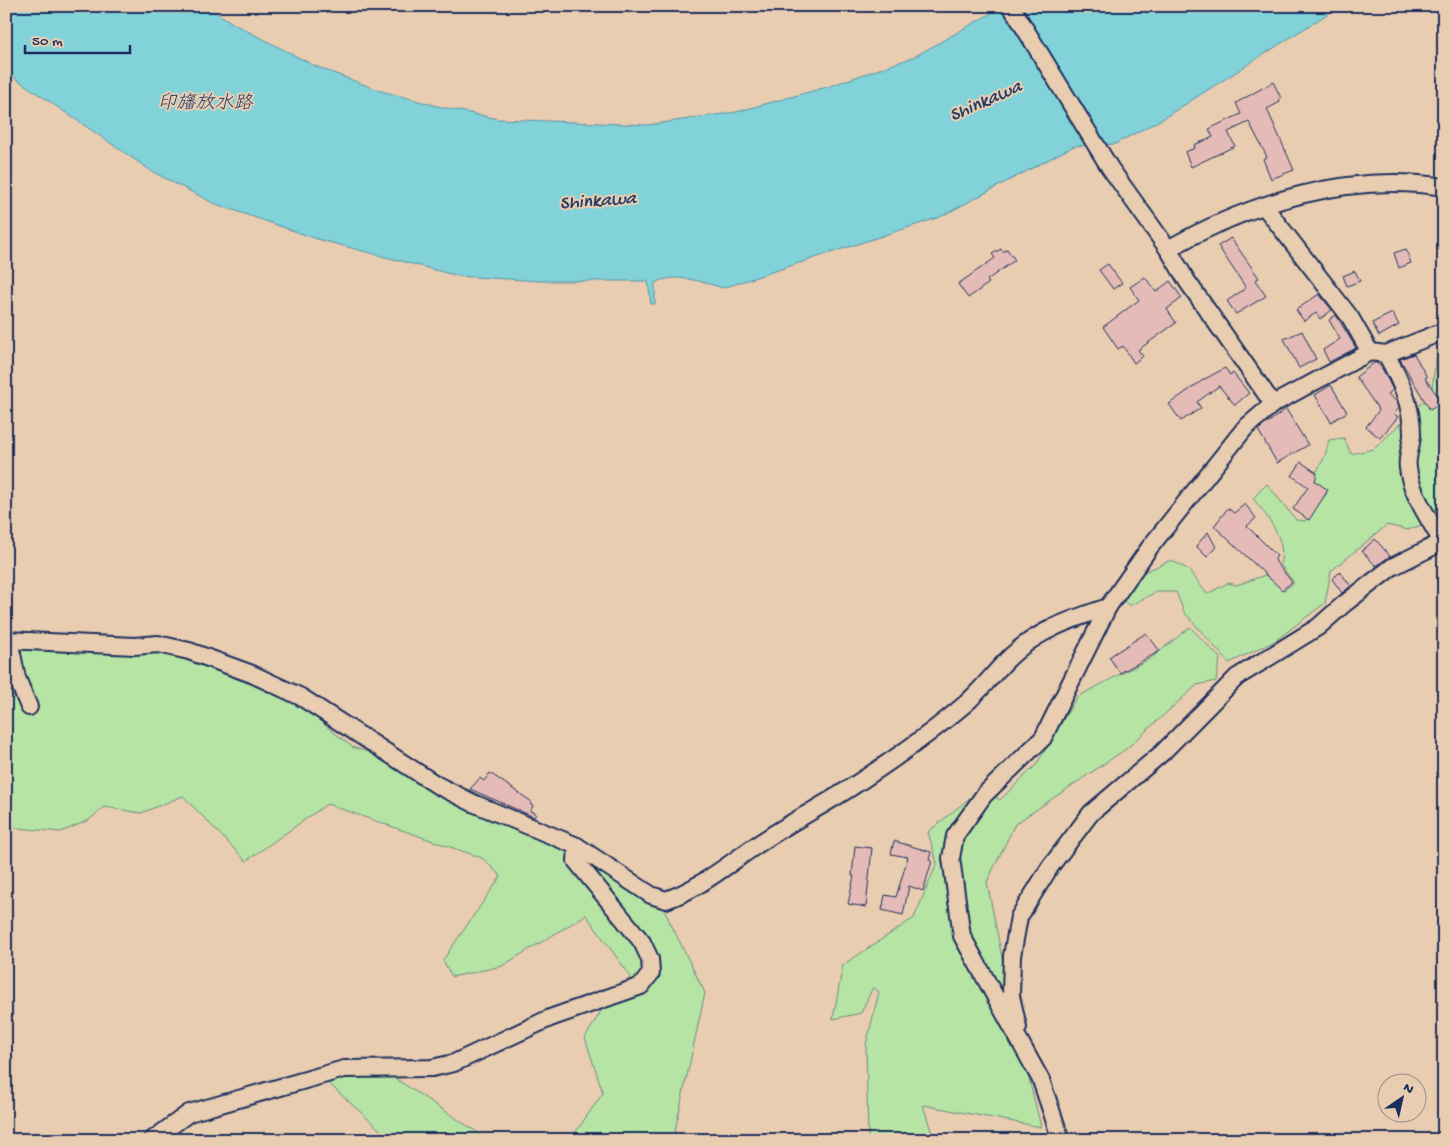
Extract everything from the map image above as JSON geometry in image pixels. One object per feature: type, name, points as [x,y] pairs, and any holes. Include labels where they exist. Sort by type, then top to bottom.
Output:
[{"type":"street","points":[[1011,6],[1110,168],[1168,249],[1187,281],[1273,404]]},
{"type":"street","points":[[1168,249],[1188,238],[1264,206],[1321,189],[1389,183],[1444,187]]},
{"type":"street","points":[[1022,1044],[1011,996],[1012,956],[1019,917],[1050,867],[1091,814],[1162,753],[1237,677],[1318,627],[1392,567],[1443,543],[1414,488],[1408,468],[1412,436],[1411,419],[1405,389],[1264,206]]},
{"type":"street","points":[[1061,1140],[1041,1080],[962,936],[951,858],[955,836],[984,795],[1043,738],[1108,607],[1202,479],[1253,419],[1273,404],[1378,353],[1444,330]]},
{"type":"street","points":[[29,707],[17,678],[8,640],[135,646],[158,644],[188,651],[252,674],[301,698],[437,786],[472,803],[577,846],[651,895],[666,900],[678,896],[851,787],[884,764],[964,706],[987,684],[1010,657],[1029,640],[1071,619],[1108,607]]},
{"type":"street","points":[[152,1140],[189,1113],[344,1069],[432,1068],[454,1063],[550,1018],[641,986],[651,973],[650,959],[642,942],[576,860],[577,846]]},
{"type":"green space","points":[[1444,350],[1444,511],[1440,518],[1408,530],[1387,525],[1331,571],[1325,603],[1275,641],[1229,663],[1184,612],[1176,592],[1156,592],[1129,606],[1122,598],[1136,576],[1171,560],[1189,570],[1207,594],[1228,583],[1237,585],[1265,575],[1284,590],[1294,583],[1280,564],[1281,546],[1274,528],[1253,498],[1267,484],[1296,520],[1305,521],[1327,493],[1312,480],[1325,456],[1329,440],[1344,438],[1351,454],[1374,449],[1431,394],[1437,353]]},
{"type":"green space","points":[[1190,627],[1220,658],[1216,681],[1197,685],[1126,749],[1015,824],[987,882],[1015,1023],[1041,1127],[923,1105],[934,1140],[868,1140],[866,1045],[879,992],[873,987],[861,1013],[833,1019],[843,965],[914,918],[937,863],[928,832],[982,788],[1000,800],[1036,765],[1077,697],[1151,658]]},
{"type":"green space","points":[[6,648],[166,654],[188,660],[268,691],[305,709],[352,747],[377,755],[546,838],[585,860],[632,894],[663,908],[705,993],[673,1140],[570,1140],[603,1093],[585,1038],[601,1011],[631,977],[586,915],[502,966],[452,977],[443,960],[501,876],[482,858],[327,804],[246,861],[183,796],[141,813],[104,807],[89,820],[61,832],[6,827]]},
{"type":"green space","points":[[344,1075],[390,1075],[489,1140],[386,1140],[388,1137],[325,1080]]},
{"type":"water","name":"印旛放水路","points":[[6,6],[206,6],[234,24],[315,66],[378,90],[441,107],[498,119],[648,125],[736,112],[827,87],[914,57],[1004,6],[1340,6],[1162,119],[1115,144],[1074,146],[940,217],[723,288],[689,279],[671,278],[663,280],[655,283],[655,304],[651,304],[648,281],[540,281],[458,276],[317,239],[213,203],[153,172],[6,72]]},
{"type":"building","points":[[1273,82],[1281,98],[1279,99],[1280,102],[1267,109],[1294,170],[1271,179],[1263,159],[1267,157],[1249,122],[1228,132],[1235,146],[1191,167],[1185,152],[1195,148],[1194,145],[1213,137],[1209,129],[1241,114],[1236,103]]},
{"type":"building","points":[[1231,238],[1259,278],[1255,280],[1266,296],[1236,314],[1227,301],[1246,288],[1218,246]]},
{"type":"building","points":[[1001,249],[1003,252],[1007,249],[1015,260],[987,280],[989,283],[968,298],[958,284],[995,258],[992,254]]},
{"type":"building","points":[[1406,249],[1411,263],[1399,268],[1394,253]]},
{"type":"building","points":[[1108,264],[1122,283],[1113,289],[1099,270]]},
{"type":"building","points":[[1355,271],[1360,281],[1347,286],[1343,276]]},
{"type":"building","points":[[1145,277],[1156,292],[1170,281],[1182,298],[1167,309],[1176,323],[1138,350],[1143,356],[1134,363],[1123,346],[1118,349],[1103,327],[1139,300],[1130,287]]},
{"type":"building","points":[[1319,294],[1332,310],[1320,319],[1316,313],[1304,321],[1296,310]]},
{"type":"building","points":[[1392,313],[1399,325],[1379,336],[1372,323]]},
{"type":"building","points":[[1336,315],[1356,348],[1329,362],[1323,350],[1340,339],[1329,320]]},
{"type":"building","points":[[1302,331],[1316,359],[1299,368],[1284,339]]},
{"type":"building","points":[[1414,354],[1427,377],[1425,378],[1442,402],[1430,410],[1400,359]]},
{"type":"building","points":[[1374,363],[1377,363],[1383,370],[1393,390],[1388,394],[1397,402],[1399,408],[1394,414],[1398,417],[1380,438],[1366,427],[1379,410],[1356,377]]},
{"type":"building","points":[[1225,368],[1230,375],[1233,373],[1249,393],[1235,405],[1219,386],[1197,402],[1201,408],[1181,421],[1169,404],[1203,380]]},
{"type":"building","points":[[1331,385],[1347,412],[1331,422],[1315,395]]},
{"type":"building","points":[[1286,409],[1308,445],[1277,463],[1258,430]]},
{"type":"building","points":[[1301,462],[1317,473],[1315,481],[1328,490],[1309,520],[1293,509],[1308,487],[1292,476]]},
{"type":"building","points":[[1245,504],[1256,518],[1247,526],[1277,556],[1276,562],[1292,582],[1282,590],[1214,526],[1228,508],[1234,513]]},
{"type":"building","points":[[1208,532],[1216,547],[1207,557],[1196,546]]},
{"type":"building","points":[[1375,539],[1390,556],[1376,566],[1362,551]]},
{"type":"building","points":[[1340,572],[1351,586],[1342,593],[1332,579]]},
{"type":"building","points":[[1146,633],[1160,651],[1120,673],[1109,657]]},
{"type":"building","points":[[490,773],[532,802],[530,804],[533,806],[530,811],[536,814],[534,817],[470,789],[480,778],[484,781]]},
{"type":"building","points":[[894,841],[931,852],[929,860],[932,861],[923,891],[909,886],[903,915],[882,910],[885,895],[896,897],[908,857],[891,854]]},
{"type":"building","points":[[855,846],[872,848],[866,907],[848,904],[854,876],[852,876]]},
{"type":"water label","name":"Shinkawa","points":[[986,102]]},
{"type":"water label","name":"Shinkawa","points":[[598,202]]}]
